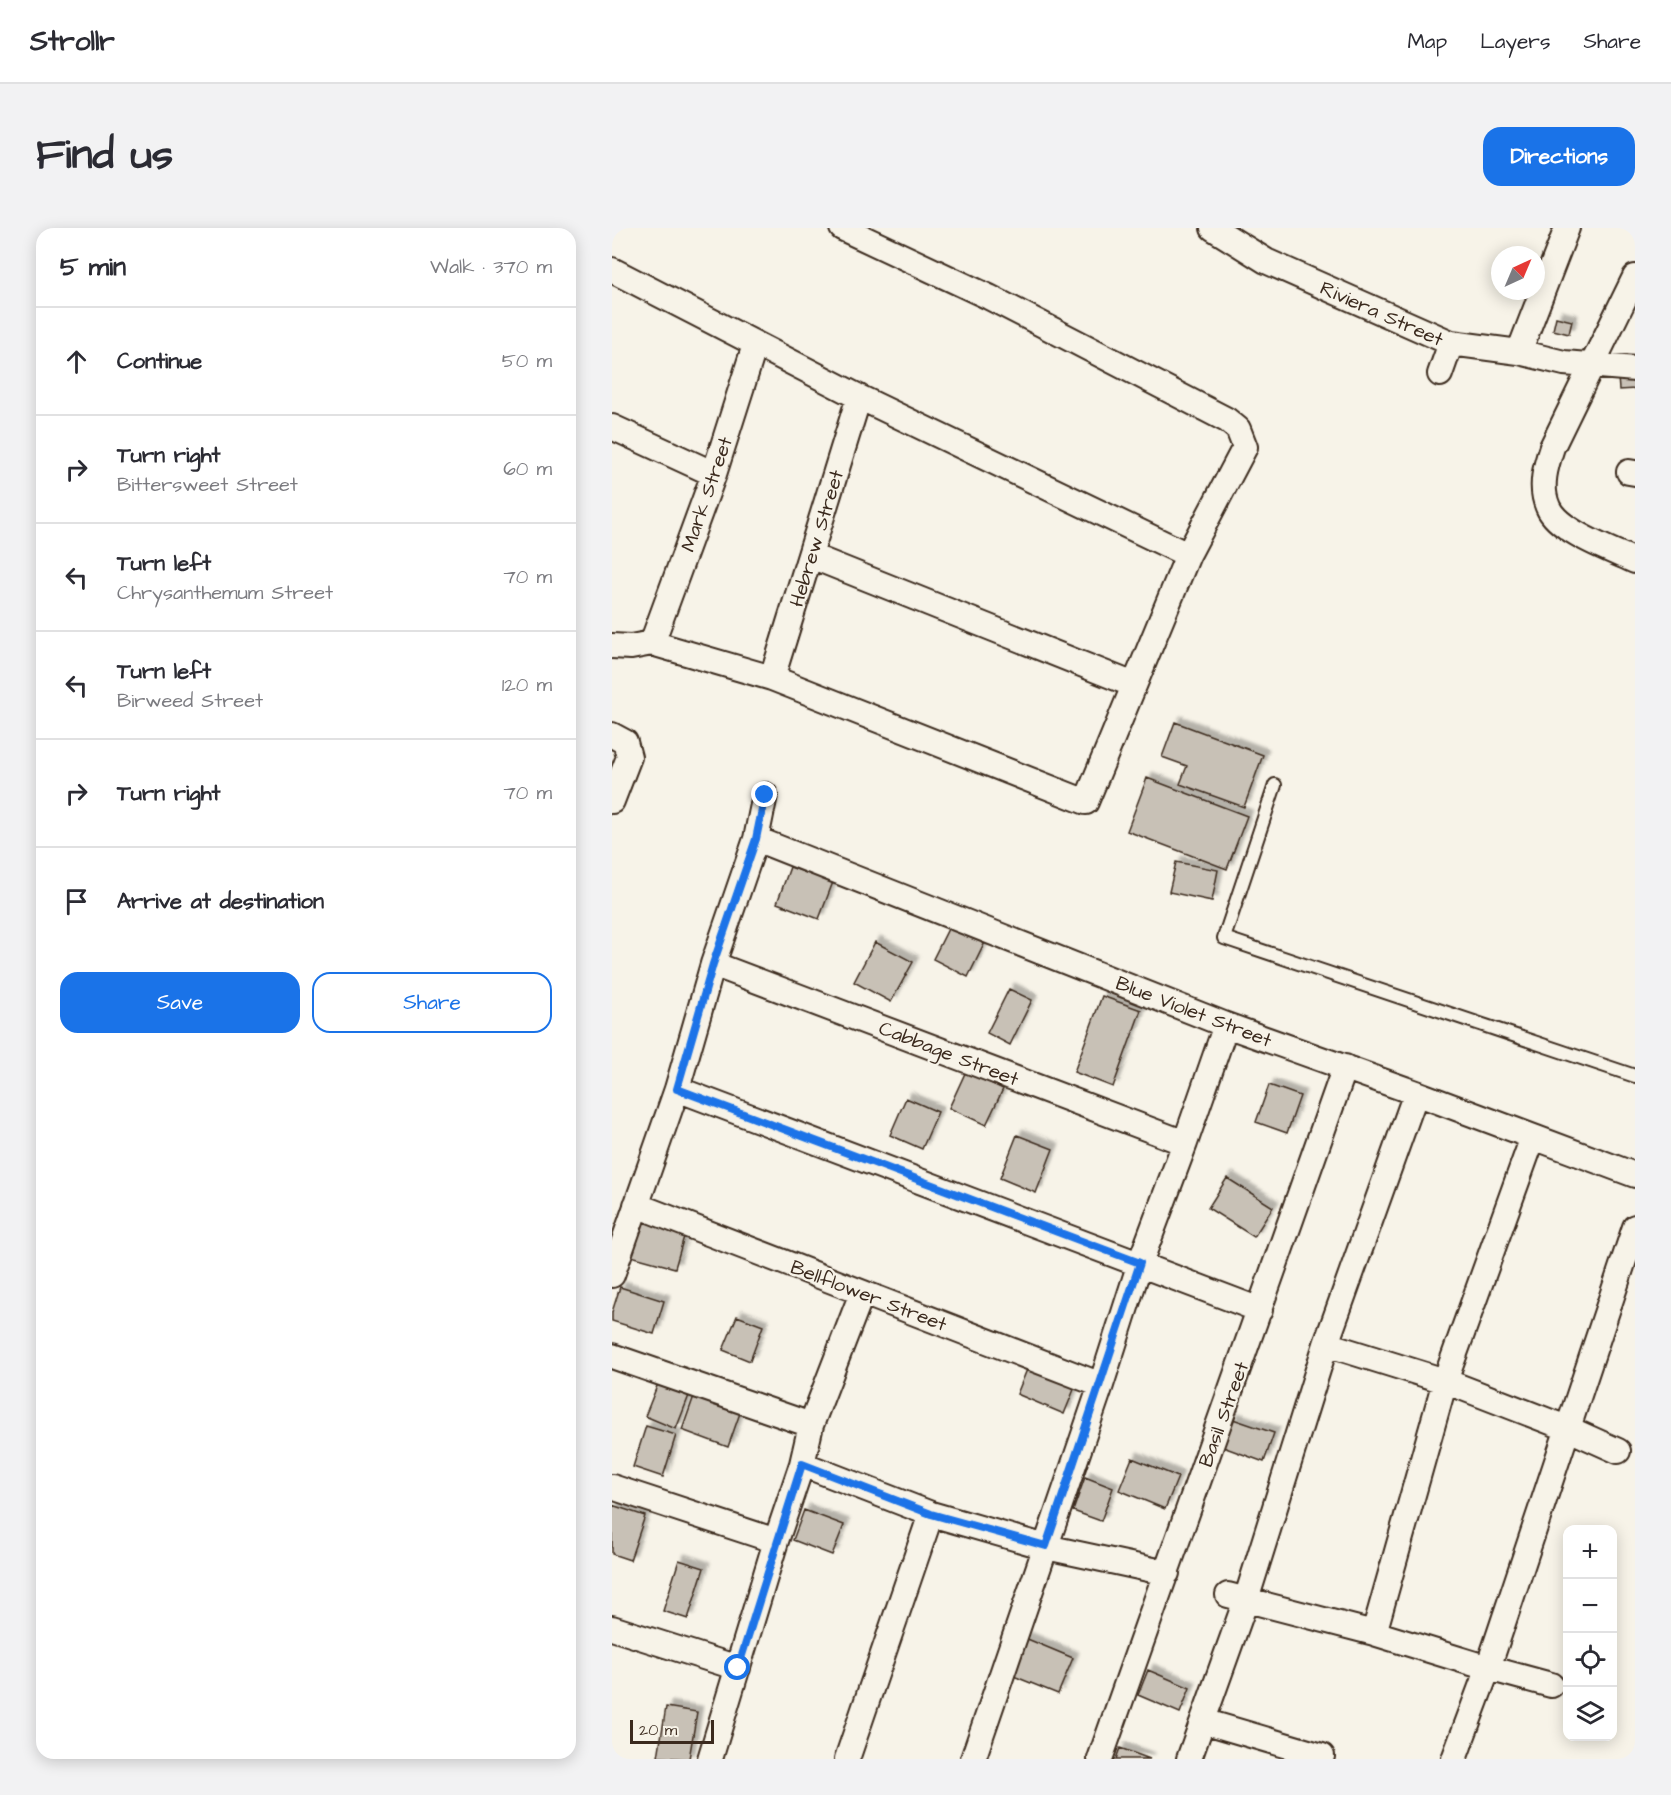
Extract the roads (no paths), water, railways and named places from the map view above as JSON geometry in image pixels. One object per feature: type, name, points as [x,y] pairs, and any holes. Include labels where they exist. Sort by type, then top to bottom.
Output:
[{"type":"street","points":[[612,646],[631,647],[652,643],[772,678],[1086,802],[1188,555],[1245,447],[1238,429],[1227,420],[988,297],[842,228]]},
{"type":"street","name":"Riviera Street","points":[[1213,228],[1266,261],[1452,344],[1519,352],[1564,363],[1635,369]]},
{"type":"street","points":[[1519,352],[1567,228]]},
{"type":"street","points":[[612,270],[859,397],[1188,555]]},
{"type":"street","points":[[1635,277],[1552,447],[1545,468],[1544,493],[1548,508],[1558,520],[1583,537],[1635,561]]},
{"type":"street","points":[[1440,374],[1452,344]]},
{"type":"street","name":"Mark Street","points":[[652,643],[714,474],[755,345]]},
{"type":"street","name":"Hebrew Street","points":[[772,678],[859,397]]},
{"type":"street","points":[[612,427],[714,474]]},
{"type":"street","points":[[811,556],[1134,685]]},
{"type":"street","points":[[612,735],[625,742],[629,757],[612,801]]},
{"type":"street","points":[[612,1275],[677,1089],[713,964],[756,839],[765,795]]},
{"type":"street","name":"Blue Violet Street","points":[[756,839],[1226,1025],[1635,1175]]},
{"type":"street","name":"Cabbage Street","points":[[713,964],[1185,1143]]},
{"type":"street","points":[[973,1759],[1101,1385],[1140,1263],[1226,1025]]},
{"type":"street","name":"Basil Street","points":[[1100,1759],[1345,1067]]},
{"type":"street","points":[[677,1089],[1260,1310]]},
{"type":"street","points":[[1189,1759],[1203,1721],[1237,1597],[1416,1093]]},
{"type":"street","points":[[1374,1633],[1445,1381],[1533,1137]]},
{"type":"street","name":"Bellflower Street","points":[[636,1205],[1101,1385]]},
{"type":"street","points":[[1454,1759],[1488,1668],[1635,1227]]},
{"type":"street","points":[[710,1759],[776,1541],[802,1464],[812,1425],[862,1293]]},
{"type":"street","points":[[1326,1344],[1445,1381],[1569,1429],[1618,1451]]},
{"type":"street","points":[[612,1356],[812,1425]]},
{"type":"street","points":[[802,1464],[931,1514],[1046,1546],[1167,1573]]},
{"type":"street","points":[[612,1487],[776,1541]]},
{"type":"street","points":[[847,1759],[931,1514]]},
{"type":"street","points":[[1237,1597],[1374,1633],[1551,1685]]},
{"type":"street","points":[[612,1628],[738,1668]]},
{"type":"street","points":[[1203,1721],[1322,1756],[1322,1759]]},
{"type":"lane","points":[[1275,785],[1224,938],[1635,1076]]}]
